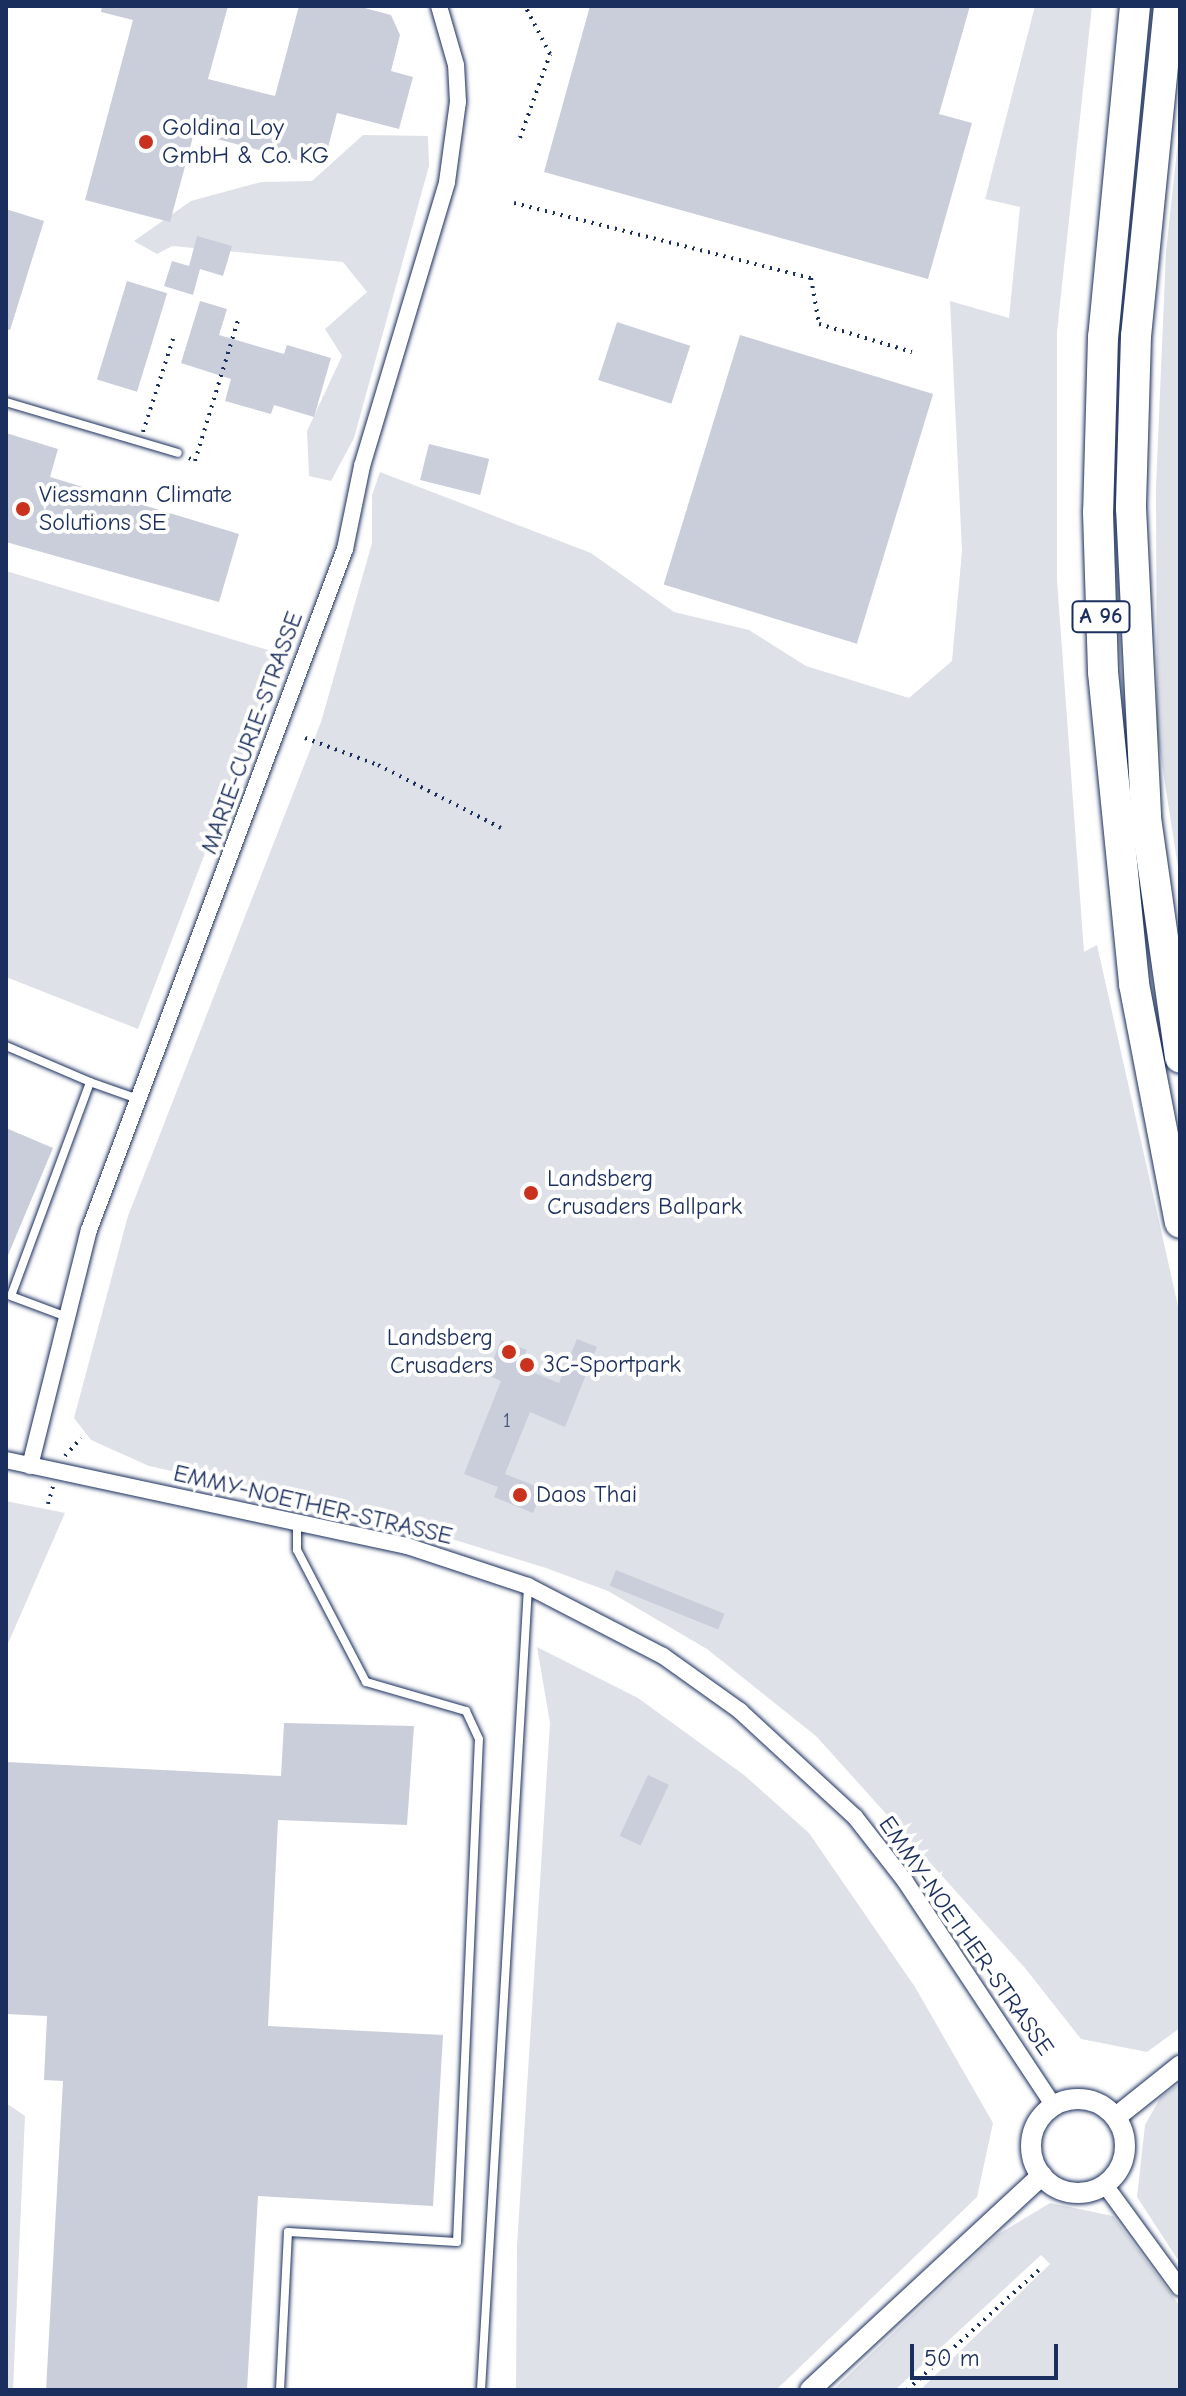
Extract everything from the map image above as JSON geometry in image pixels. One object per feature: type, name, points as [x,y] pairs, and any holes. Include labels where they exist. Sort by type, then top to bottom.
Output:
[{"type":"highway","name":"A 96","points":[[1135,6],[1103,337],[1102,640],[1114,826],[1134,984],[1180,1223]]},
{"type":"highway","name":"A 96","points":[[1169,6],[1136,336],[1131,508],[1146,818],[1180,1058]]},
{"type":"street","name":"MARIE-CURIE-STRASSE","points":[[30,1466],[89,1230],[345,549],[362,466],[447,182],[458,102],[456,65],[439,6]]},
{"type":"street","name":"EMMY-NOETHER-STRASSE","points":[[6,1460],[407,1546],[528,1586],[663,1656],[799,1761],[905,1881],[1054,2106]]},
{"type":"street","points":[[1116,2117],[1180,2066]]},
{"type":"street","points":[[1094,2101],[1116,2117],[1126,2146],[1116,2174],[1105,2185],[1066,2192],[1042,2175],[1032,2139],[1054,2106],[1094,2101]]},
{"type":"street","points":[[810,2390],[1042,2175]]},
{"type":"street","points":[[1105,2185],[1180,2288]]},
{"type":"lane","points":[[6,402],[178,453]]},
{"type":"lane","points":[[6,1046],[139,1099]]},
{"type":"lane","points":[[6,1308],[90,1082]]},
{"type":"lane","points":[[11,1296],[68,1317]]},
{"type":"lane","points":[[280,2390],[288,2232],[457,2242],[479,1739],[466,1711],[366,1682],[297,1550],[297,1522]]},
{"type":"lane","points":[[481,2390],[528,1586]]},
{"type":"path","points":[[520,138],[550,54],[525,6]]},
{"type":"path","points":[[514,203],[811,278],[819,324],[912,352]]},
{"type":"path","points":[[178,453],[195,461],[239,317]]},
{"type":"path","points":[[139,442],[173,339]]},
{"type":"path","points":[[305,738],[378,765],[501,828]]},
{"type":"path","points":[[907,2390],[1039,2270]]},
{"type":"shaded area","points":[[1035,6],[1092,6],[1057,332],[1057,580],[1084,952],[1097,945],[1180,1315],[1180,2028],[1147,2052],[1081,2039],[1025,1968],[816,1736],[707,1649],[608,1591],[546,1568],[387,1519],[149,1466],[91,1440],[74,1418],[128,1216],[321,722],[372,543],[372,495],[380,472],[591,553],[674,612],[749,630],[806,666],[909,698],[952,661],[962,551],[950,301],[1009,318],[1020,207],[985,199]]},
{"type":"shaded area","points":[[1180,123],[1180,880],[1157,732],[1156,487],[1166,252]]},
{"type":"shaded area","points":[[363,135],[428,136],[429,166],[354,438],[331,481],[309,476],[307,431],[342,356],[325,329],[367,292],[343,262],[172,246],[157,254],[134,241],[191,201],[261,182],[312,181]]},
{"type":"shaded area","points":[[6,571],[281,654],[138,1029],[6,977]]},
{"type":"shaded area","points":[[6,1501],[65,1513],[6,1648]]},
{"type":"shaded area","points":[[537,1647],[638,1698],[744,1775],[809,1833],[915,1987],[993,2123],[977,2197],[776,2390],[516,2390],[517,2246],[550,1723]]},
{"type":"shaded area","points":[[1180,2083],[1180,2263],[1137,2197],[1145,2125],[1160,2098]]},
{"type":"shaded area","points":[[6,2103],[25,2116],[13,2390],[6,2390]]},
{"type":"shaded area","points":[[1050,2203],[1113,2216],[1180,2306],[1180,2390],[920,2390],[1050,2264],[1041,2255],[895,2390],[833,2390],[997,2235]]},
{"type":"building","points":[[102,6],[228,6],[208,79],[275,96],[299,6],[357,6],[391,15],[400,35],[391,71],[413,77],[399,129],[337,113],[323,167],[194,133],[170,222],[85,200],[133,20],[101,12]]},
{"type":"building","points":[[590,6],[970,6],[939,114],[972,123],[928,279],[544,172]]},
{"type":"building","points":[[6,209],[44,221],[10,330],[6,329]]},
{"type":"building","points":[[197,236],[232,246],[223,276],[200,269],[193,295],[164,286],[172,261],[189,266]]},
{"type":"building","points":[[127,281],[167,293],[137,392],[97,379]]},
{"type":"building","points":[[200,301],[227,309],[219,335],[284,354],[287,345],[331,358],[314,417],[274,405],[271,414],[225,401],[231,379],[181,363]]},
{"type":"building","points":[[617,322],[690,346],[671,404],[598,380]]},
{"type":"building","points":[[740,335],[933,394],[857,644],[664,585]]},
{"type":"building","points":[[6,433],[58,449],[50,477],[239,534],[219,602],[6,542]]},
{"type":"building","points":[[429,444],[489,459],[480,495],[420,480]]},
{"type":"building","points":[[6,1128],[53,1148],[6,1260]]},
{"type":"building","points":[[577,1339],[597,1347],[565,1427],[530,1412],[505,1474],[543,1489],[533,1513],[494,1497],[498,1487],[464,1474],[501,1381],[487,1375],[501,1340],[527,1350],[520,1367],[559,1383]]},
{"type":"building","points":[[616,1570],[724,1614],[718,1630],[610,1586]]},
{"type":"building","points":[[284,1723],[414,1726],[407,1825],[278,1820],[268,2026],[443,2035],[433,2206],[258,2196],[247,2390],[46,2390],[63,2081],[44,2080],[47,2016],[6,2014],[6,1762],[281,1776]]},
{"type":"building","points":[[648,1775],[669,1785],[641,1845],[620,1836]]},
{"type":"place","name":"Goldina Loy GmbH & Co. KG","points":[[146,142]]},
{"type":"place","name":"Viessmann Climate Solutions SE","points":[[23,509]]},
{"type":"place","name":"Landsberg Crusaders Ballpark","points":[[531,1193]]},
{"type":"place","name":"Landsberg Crusaders","points":[[509,1352]]},
{"type":"place","name":"3C-Sportpark","points":[[527,1365]]},
{"type":"place","name":"Daos Thai","points":[[520,1495]]}]
